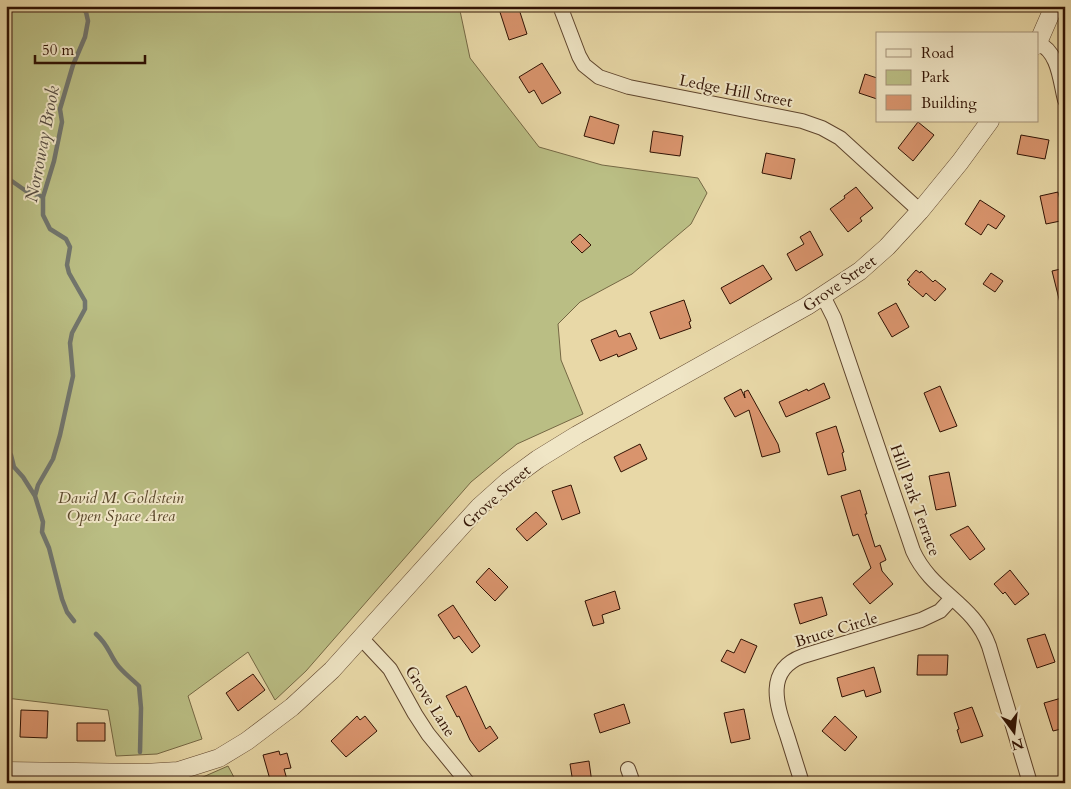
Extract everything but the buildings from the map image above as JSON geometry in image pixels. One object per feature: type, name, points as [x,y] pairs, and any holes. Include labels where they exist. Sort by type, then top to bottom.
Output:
[{"type":"street","name":"Ledge Hill Street","points":[[560,6],[579,56],[584,65],[599,77],[629,87],[802,121],[817,126],[831,132],[849,145],[920,211]]},
{"type":"street","points":[[1054,6],[1038,44],[1048,49],[1054,59],[1065,100]]},
{"type":"street","name":"Grove Street","points":[[6,771],[162,773],[178,771],[209,762],[242,745],[281,717],[320,682],[362,639],[479,508],[508,481],[577,435],[850,279],[887,247],[920,211],[950,176],[989,122]]},
{"type":"street","name":"Hill Park Terrace","points":[[823,296],[837,326],[908,541],[924,571],[973,617],[986,638],[1030,783]]},
{"type":"street","name":"Bruce Circle","points":[[802,783],[776,695],[778,679],[786,666],[803,656],[921,620],[940,611],[952,598]]},
{"type":"street","name":"Grove Lane","points":[[362,639],[390,669],[428,734],[468,783]]},
{"type":"street","points":[[628,769],[633,783]]},
{"type":"green space","name":"David M. Goldstein Open Space Area","points":[[6,6],[459,6],[470,58],[539,147],[602,165],[698,178],[707,193],[691,224],[632,274],[580,302],[558,324],[561,360],[583,414],[517,444],[471,482],[306,671],[275,700],[248,652],[188,696],[202,739],[157,754],[116,756],[108,710],[6,698]]},
{"type":"green space","points":[[228,766],[237,783],[180,783],[203,777]]},
{"type":"waterway","name":"Norroway Brook","points":[[74,621],[67,612],[62,599],[49,548],[42,532],[43,522],[35,496],[38,485],[53,459],[60,435],[73,376],[70,343],[72,333],[85,309],[85,301],[69,273],[67,265],[70,247],[66,239],[50,229],[43,215],[43,197],[54,161],[62,122],[60,109],[73,65],[85,37],[88,21],[86,12],[79,6]]},
{"type":"waterway","points":[[6,177],[26,191],[43,197]]},
{"type":"waterway","points":[[6,449],[11,455],[14,467],[35,496]]},
{"type":"waterway","name":"Norroway Brook","points":[[96,634],[118,666],[139,686],[141,708],[140,752]]}]
